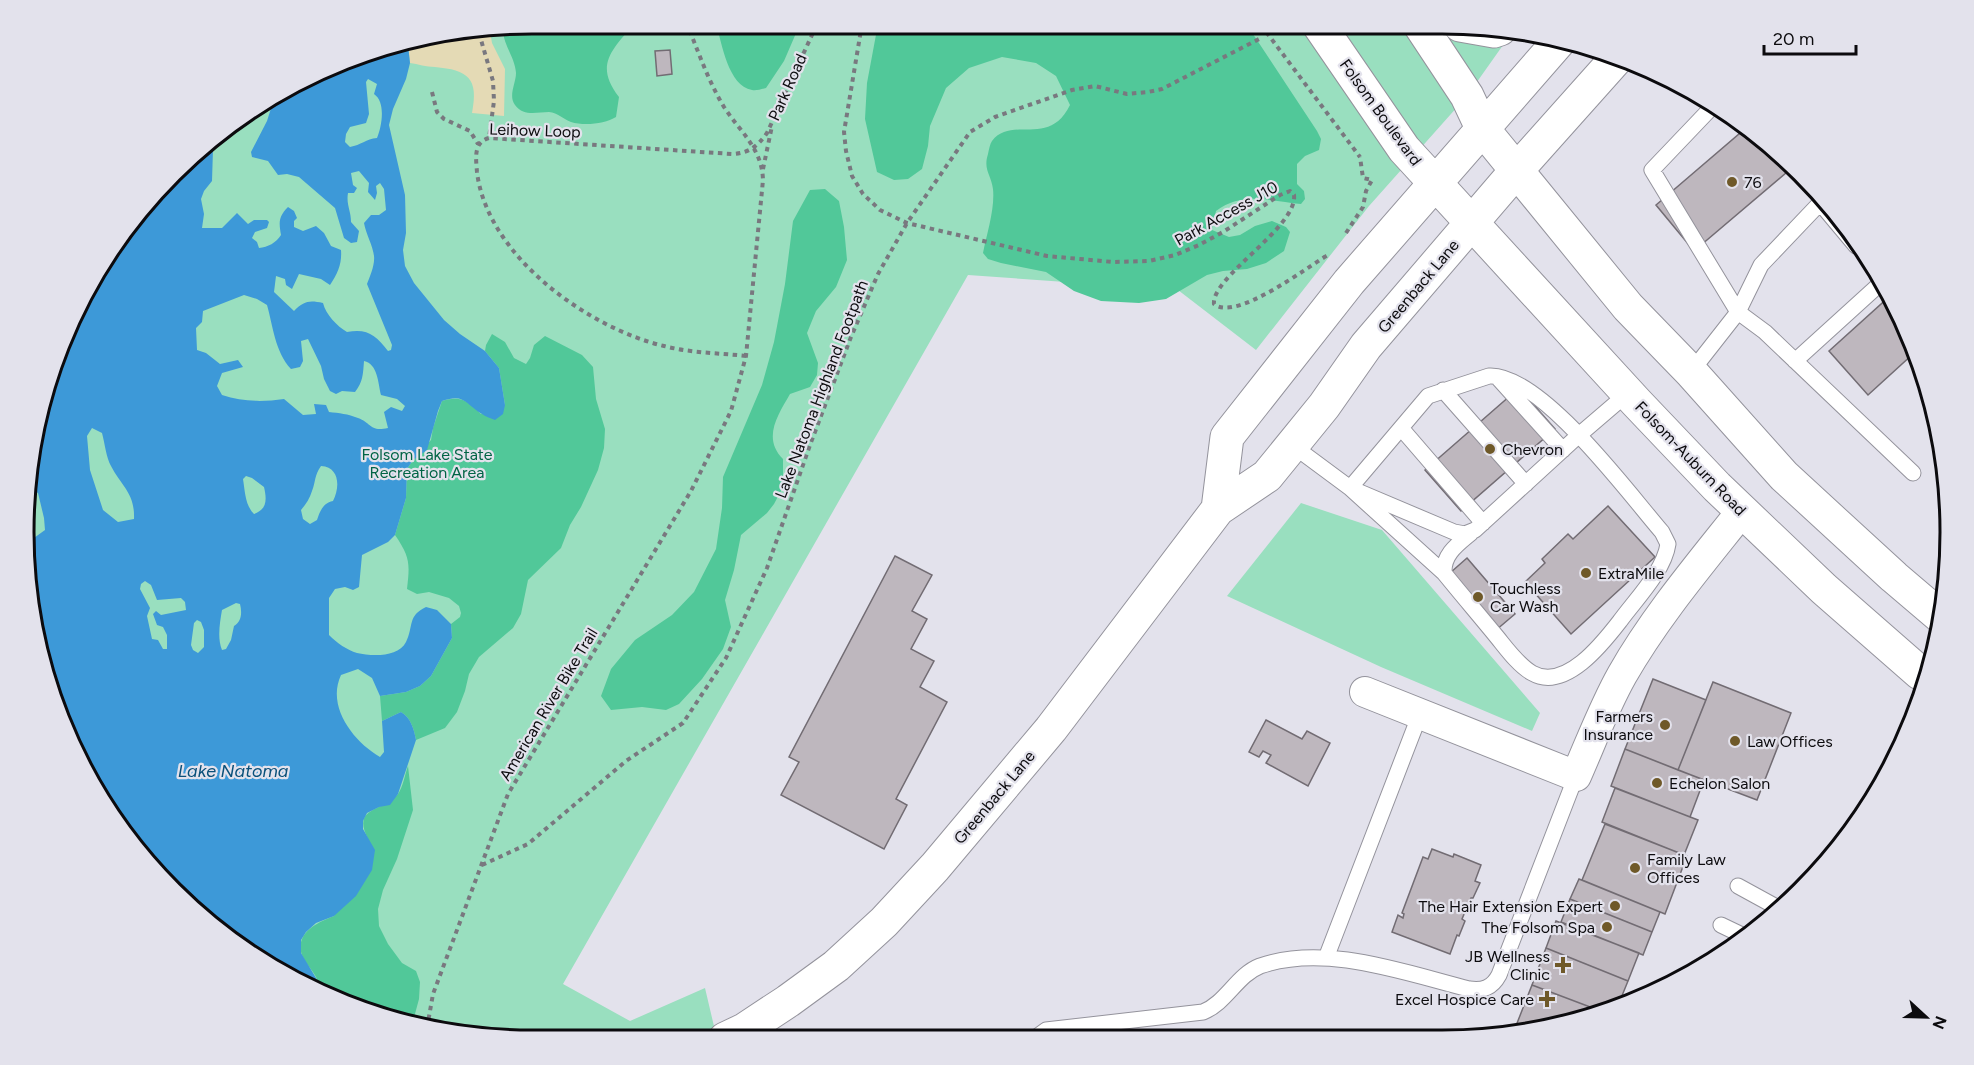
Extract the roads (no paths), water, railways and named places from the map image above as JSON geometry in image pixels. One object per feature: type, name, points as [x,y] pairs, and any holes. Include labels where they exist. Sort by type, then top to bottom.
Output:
[{"type":"main road","name":"Folsom Boulevard","points":[[1325,34],[1404,149],[1472,222]]},
{"type":"main road","points":[[1426,34],[1467,96],[1482,128],[1628,307],[1691,372],[1784,476],[1933,610]]},
{"type":"main road","points":[[1218,509],[1227,437],[1349,282],[1554,47]]},
{"type":"main road","name":"Greenback Lane","points":[[747,1030],[836,966],[884,922],[935,867],[1051,729],[1218,509],[1267,476],[1324,406],[1366,346],[1611,64]]},
{"type":"main road","name":"Folsom-Auburn Road","points":[[1472,222],[1628,393],[1742,511],[1824,590],[1919,673]]},
{"type":"street","points":[[1365,692],[1576,776],[1623,673],[1665,610],[1742,511]]},
{"type":"lane","points":[[1708,112],[1652,170],[1738,312],[1765,332],[1912,473]]},
{"type":"lane","points":[[1691,372],[1738,312],[1761,265],[1815,203]]},
{"type":"lane","points":[[1795,361],[1875,288]]},
{"type":"lane","points":[[1292,445],[1350,488],[1444,573],[1504,646],[1533,674],[1546,677],[1568,672],[1589,656],[1615,627],[1663,562],[1668,544],[1662,532],[1579,435],[1542,400],[1518,384],[1496,376],[1443,390],[1425,399],[1350,488]]},
{"type":"lane","points":[[1496,376],[1563,450]]},
{"type":"lane","points":[[1443,390],[1526,484]]},
{"type":"lane","points":[[1444,573],[1445,561],[1450,553],[1628,393]]},
{"type":"lane","points":[[1401,428],[1483,523]]},
{"type":"lane","points":[[1350,488],[1454,532],[1471,533]]},
{"type":"lane","points":[[1326,958],[1420,714]]},
{"type":"lane","points":[[1046,1030],[1203,1012],[1215,1005],[1247,974],[1259,966],[1281,962],[1326,958],[1373,965],[1469,989],[1481,990],[1491,986],[1499,975],[1576,776]]},
{"type":"lane","points":[[1738,886],[1772,905]]},
{"type":"lane","points":[[1721,925],[1738,933]]},
{"type":"water","name":"Lake Natoma","points":[[409,50],[410,63],[406,79],[389,125],[405,195],[406,233],[403,250],[405,266],[414,283],[444,320],[485,351],[499,368],[505,405],[503,414],[495,420],[460,399],[442,401],[427,450],[413,460],[407,469],[406,498],[395,535],[388,542],[362,555],[359,587],[353,590],[345,587],[335,589],[329,598],[329,635],[342,646],[357,653],[384,655],[397,651],[406,642],[413,618],[426,607],[437,610],[451,624],[452,638],[431,676],[420,686],[406,692],[380,696],[372,678],[358,669],[341,675],[337,687],[340,711],[352,733],[370,750],[380,757],[384,752],[382,721],[401,712],[410,721],[416,740],[398,794],[390,805],[367,813],[363,821],[363,829],[375,850],[372,870],[356,896],[334,916],[316,923],[301,940],[301,953],[317,981],[256,947],[204,907],[158,861],[118,809],[101,782],[72,723],[51,661],[39,598],[34,538],[45,530],[37,492],[44,435],[51,404],[72,342],[101,283],[137,229],[180,180],[213,150],[212,181],[201,199],[204,214],[202,228],[222,228],[237,213],[248,224],[254,220],[267,220],[269,222],[267,228],[255,232],[252,238],[257,242],[259,248],[269,246],[281,235],[280,220],[288,207],[294,211],[297,218],[294,221],[294,227],[303,231],[316,226],[324,233],[331,246],[341,250],[341,260],[330,285],[321,279],[299,274],[292,289],[286,285],[285,279],[276,276],[274,292],[294,311],[307,302],[323,303],[329,316],[343,330],[371,334],[388,351],[391,350],[392,345],[367,284],[374,256],[364,223],[371,215],[379,215],[386,210],[384,189],[380,183],[376,186],[375,200],[368,192],[369,183],[359,171],[351,173],[353,185],[357,188],[354,193],[348,193],[348,204],[351,222],[359,231],[357,242],[351,243],[344,238],[335,208],[299,177],[287,174],[278,175],[268,161],[252,157],[251,152],[271,109],[312,86],[342,72]],"holes":[[[368,79],[377,84],[374,94],[382,108],[379,133],[377,138],[350,147],[345,142],[350,127],[366,123],[369,114],[366,82]],[[244,295],[257,299],[267,305],[278,347],[291,369],[300,367],[303,361],[301,341],[308,339],[330,391],[336,394],[342,391],[355,392],[361,381],[364,361],[375,370],[381,395],[397,399],[405,406],[402,411],[391,407],[384,412],[388,428],[377,429],[363,420],[329,412],[326,405],[314,404],[316,414],[303,415],[284,399],[253,401],[222,395],[217,386],[222,373],[243,367],[238,360],[220,364],[206,353],[197,350],[196,328],[202,322],[203,311]],[[92,428],[102,433],[109,462],[130,496],[134,519],[118,522],[103,510],[90,470],[87,436]],[[321,466],[327,467],[335,474],[337,490],[333,501],[324,506],[317,520],[310,524],[303,519],[301,510],[310,496]],[[246,476],[252,478],[264,487],[266,496],[264,507],[254,514],[247,502],[243,479]],[[145,581],[151,585],[157,600],[181,598],[185,602],[186,610],[161,615],[156,611],[153,614],[157,625],[163,627],[167,635],[167,649],[163,649],[158,640],[152,639],[147,616],[150,608],[140,589],[141,584]],[[236,603],[240,604],[241,613],[240,619],[234,626],[231,640],[226,649],[222,650],[219,635],[222,610]],[[197,620],[201,622],[204,630],[204,647],[198,653],[191,645],[194,623]]]},
{"type":"place","name":"76","points":[[1732,182]]},
{"type":"place","name":"Chevron","points":[[1490,449]]},
{"type":"place","name":"ExtraMile","points":[[1586,573]]},
{"type":"place","name":"Touchless Car Wash","points":[[1478,597]]},
{"type":"place","name":"Farmers Insurance","points":[[1665,725]]},
{"type":"place","name":"Law Offices","points":[[1735,741]]},
{"type":"place","name":"Echelon Salon","points":[[1657,783]]},
{"type":"place","name":"Family Law Offices","points":[[1635,868]]},
{"type":"place","name":"The Hair Extension Expert","points":[[1615,906]]},
{"type":"place","name":"The Folsom Spa","points":[[1607,927]]},
{"type":"place","name":"JB Wellness Clinic","points":[[1563,965]]},
{"type":"place","name":"Excel Hospice Care","points":[[1547,999]]},
{"type":"park label","name":"Folsom Lake State Recreation Area","points":[[427,463]]}]
